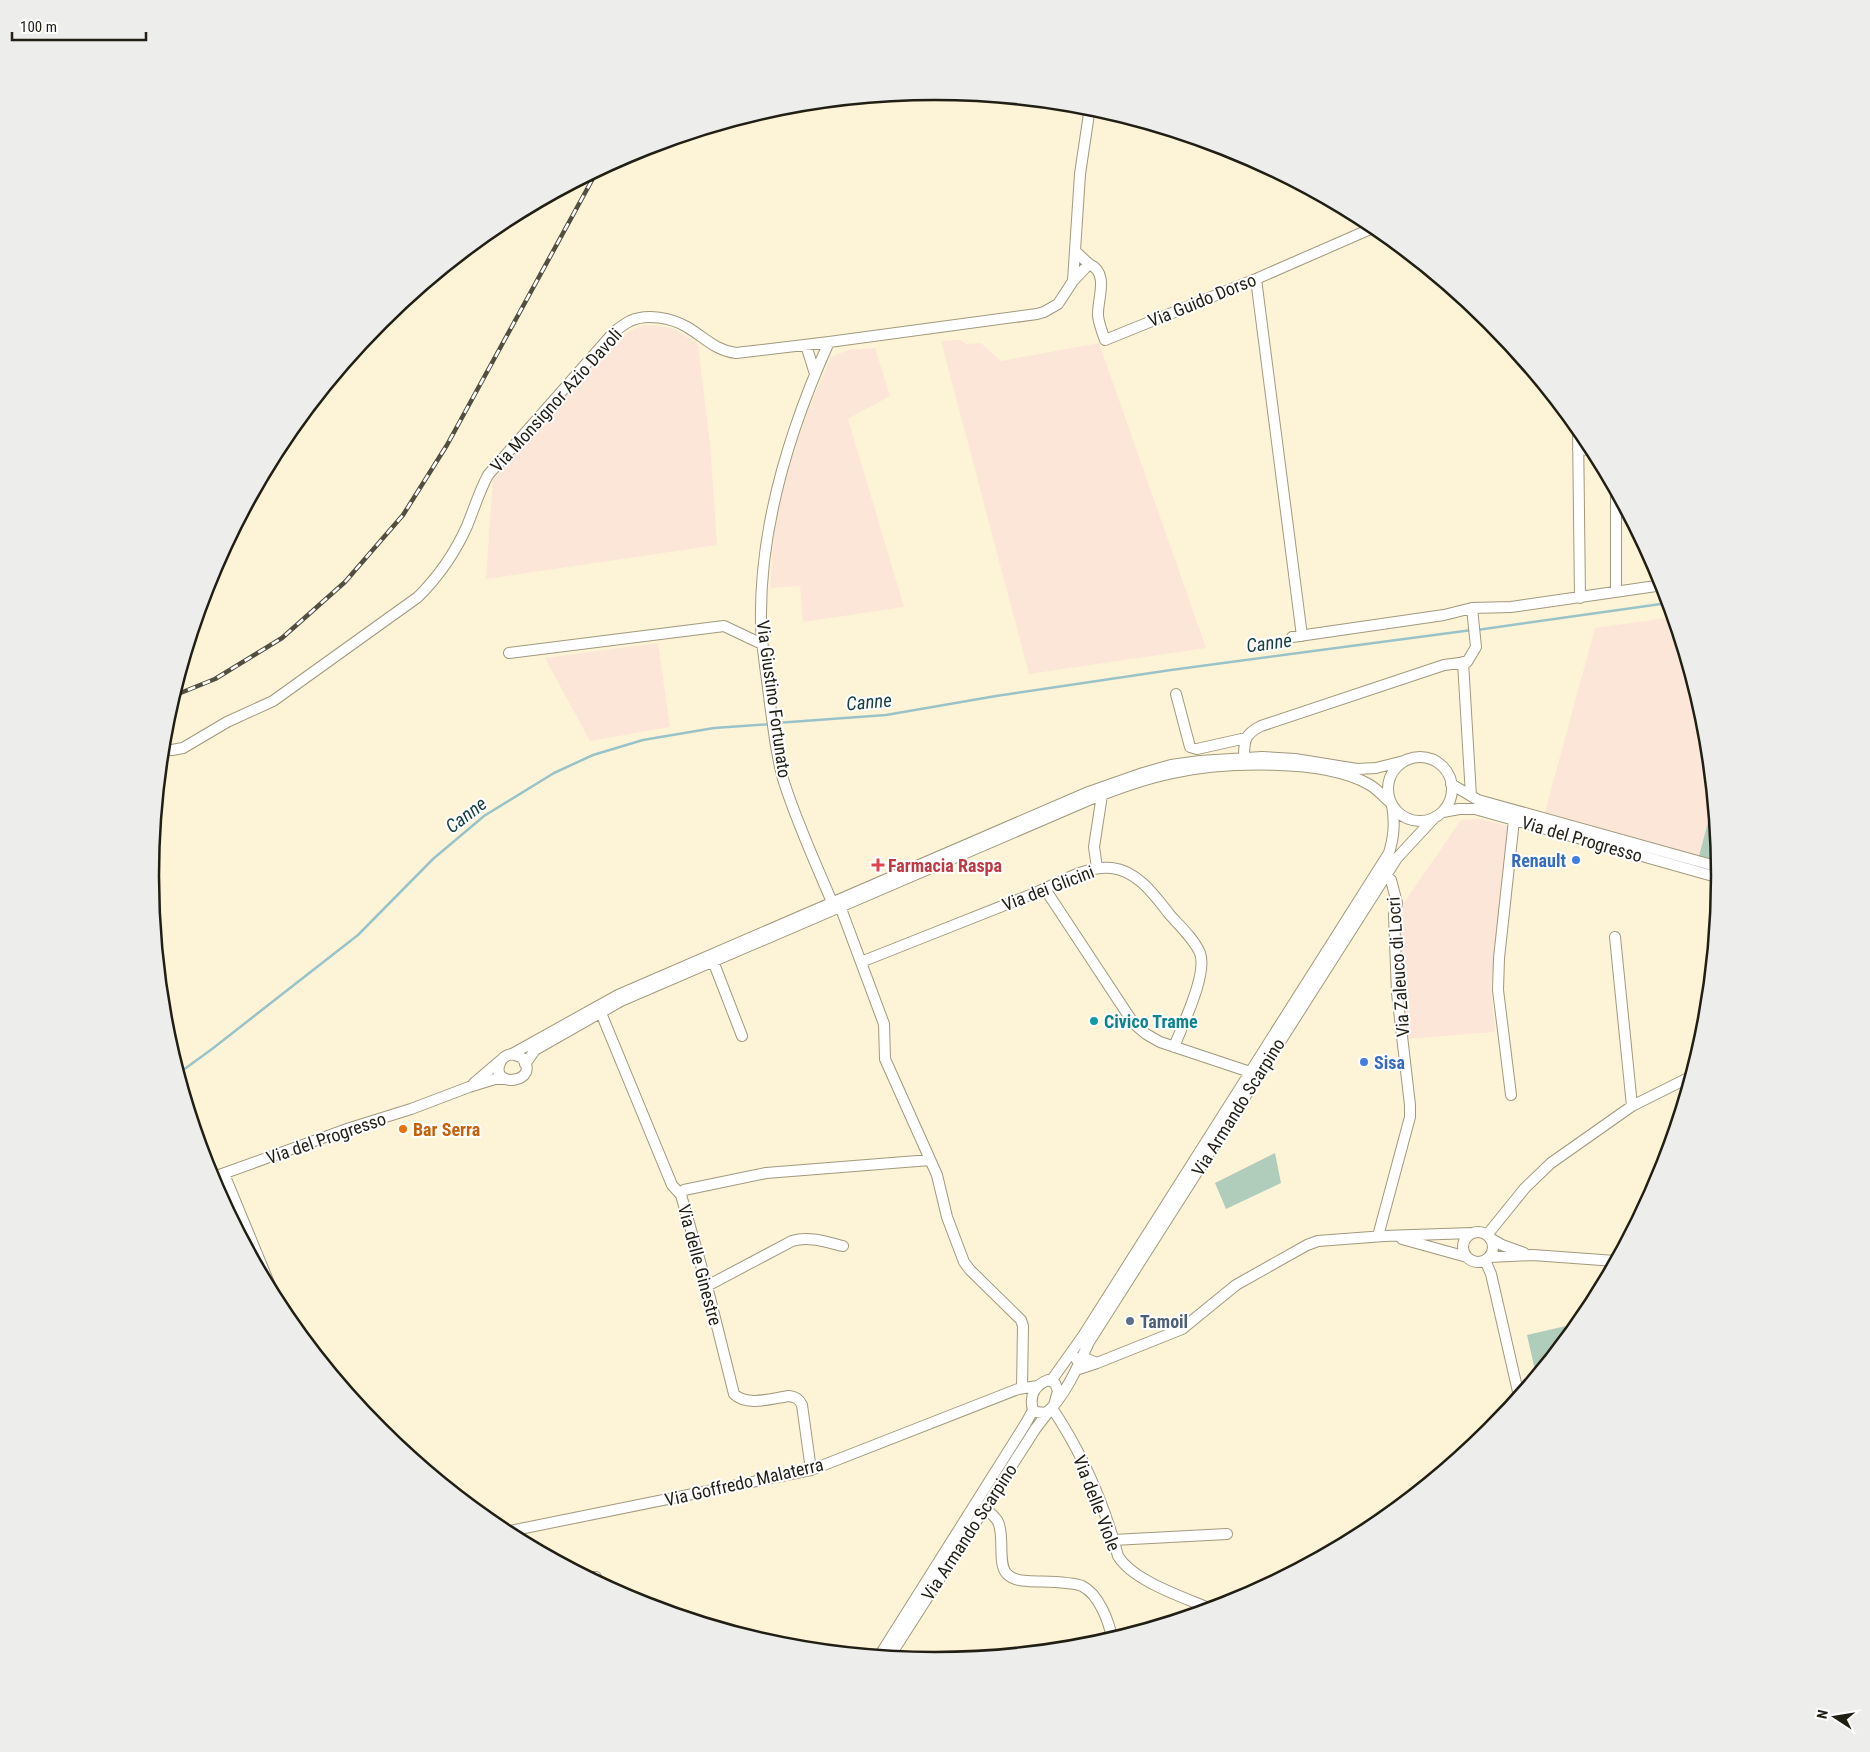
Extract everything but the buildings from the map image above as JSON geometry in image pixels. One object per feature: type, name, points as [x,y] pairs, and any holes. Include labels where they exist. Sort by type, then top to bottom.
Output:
[{"type":"street","name":"Via Monsignor Azio Davoli","points":[[170,750],[183,748],[227,722],[273,701],[418,598],[437,578],[450,559],[467,526],[479,492],[488,475],[614,332],[630,321],[646,317],[678,323],[726,352],[736,353],[1037,314],[1058,304],[1073,281],[1080,174],[1089,116]]},
{"type":"street","name":"Via Guido Dorso","points":[[1089,264],[1096,267],[1100,272],[1098,316],[1104,340],[1256,279],[1366,231]]},
{"type":"street","points":[[1073,281],[1089,264],[1076,251]]},
{"type":"street","points":[[1256,279],[1297,637],[1444,615],[1472,608],[1511,608],[1655,586]]},
{"type":"street","name":"Via Giustino Fortunato","points":[[829,342],[815,374],[785,458],[771,511],[764,563],[761,623],[762,644],[778,754],[784,781],[798,822],[861,962],[884,1024],[885,1059],[938,1175],[947,1217],[964,1262],[1021,1320],[1023,1326],[1022,1388]]},
{"type":"street","points":[[806,345],[815,374]]},
{"type":"street","points":[[1578,442],[1580,598]]},
{"type":"street","points":[[1578,449],[1583,449]]},
{"type":"street","points":[[1616,505],[1616,591]]},
{"type":"street","points":[[1244,757],[1246,738],[1250,732],[1261,726],[1444,666],[1467,662],[1472,657],[1476,647],[1472,608]]},
{"type":"street","points":[[510,653],[724,626],[762,644]]},
{"type":"street","points":[[1463,662],[1471,796]]},
{"type":"street","points":[[1176,694],[1190,746],[1197,749],[1246,738]]},
{"type":"street","points":[[469,1087],[506,1056],[618,995],[836,904],[1102,795],[1145,780],[1173,772],[1232,765],[1294,766],[1355,778],[1371,786],[1398,813],[1411,820],[1426,821],[1439,814],[1448,804],[1452,794],[1448,774],[1442,766],[1424,757],[1376,768],[1357,769],[1295,758],[1244,757],[1172,765],[1115,782],[836,904],[621,1001],[535,1050],[525,1064]]},
{"type":"street","points":[[1391,804],[1388,784],[1396,767],[1404,761]]},
{"type":"street","name":"Via del Progresso","points":[[1451,784],[1478,800],[1711,865]]},
{"type":"street","points":[[1097,868],[1094,848],[1102,795]]},
{"type":"street","name":"Via Armando Scarpino","points":[[1051,1381],[1083,1336],[1389,853],[1395,828],[1391,804]]},
{"type":"street","name":"Via del Progresso","points":[[1439,814],[1459,809],[1475,809],[1711,875]]},
{"type":"street","name":"Via Armando Scarpino","points":[[894,1650],[1036,1428],[1076,1370],[1089,1342],[1385,876],[1397,858],[1439,814]]},
{"type":"street","points":[[1511,1095],[1498,990],[1499,958],[1514,820]]},
{"type":"street","name":"Via dei Glicini","points":[[861,962],[1083,872],[1097,868],[1121,870],[1135,878],[1151,892],[1201,954],[1202,970],[1199,983],[1174,1047]]},
{"type":"street","name":"Via Zaleuco di Locri","points":[[1381,1236],[1409,1125],[1410,1104],[1397,993],[1394,914],[1397,903],[1391,880],[1385,876]]},
{"type":"street","points":[[1045,889],[1134,1024],[1153,1038],[1174,1047],[1250,1072]]},
{"type":"street","points":[[1615,936],[1632,1106]]},
{"type":"street","points":[[713,961],[742,1036]]},
{"type":"street","name":"Via delle Ginestre","points":[[601,1013],[672,1185],[681,1195],[707,1286],[734,1394],[738,1398],[748,1401],[795,1396],[802,1405],[811,1470]]},
{"type":"street","points":[[501,1060],[500,1072],[506,1079],[516,1081],[521,1078],[526,1070],[525,1064],[520,1057],[512,1054]]},
{"type":"street","name":"Via del Progresso","points":[[219,1175],[469,1087],[495,1079],[506,1079]]},
{"type":"street","points":[[1489,1236],[1526,1188],[1551,1163],[1632,1106],[1684,1080]]},
{"type":"street","points":[[681,1195],[684,1190],[766,1173],[930,1160]]},
{"type":"street","points":[[224,1174],[252,1242]]},
{"type":"street","points":[[1076,1370],[1182,1329],[1236,1285],[1307,1245],[1318,1241],[1480,1232],[1502,1245],[1533,1255]]},
{"type":"street","points":[[1467,1256],[1464,1244],[1472,1233]]},
{"type":"street","points":[[1381,1236],[1402,1239],[1467,1256],[1476,1261],[1533,1255],[1609,1261]]},
{"type":"street","points":[[1487,1259],[1491,1254],[1493,1246],[1489,1236]]},
{"type":"street","points":[[707,1286],[792,1241],[810,1239],[843,1246]]},
{"type":"street","points":[[1487,1259],[1517,1389]]},
{"type":"street","points":[[1061,1365],[1082,1357],[1097,1363]]},
{"type":"street","points":[[1051,1381],[1055,1383],[1058,1391],[1052,1407],[1042,1414],[1033,1410],[1031,1398],[1038,1386],[1044,1382],[1051,1381]]},
{"type":"street","name":"Via Goffredo Malaterra","points":[[517,1529],[811,1470],[1022,1388],[1038,1386]]},
{"type":"street","name":"Via Goffredo Malaterra","points":[[1004,1396],[1017,1394],[1031,1398]]},
{"type":"street","name":"Via delle Viole","points":[[1052,1407],[1066,1428],[1086,1467],[1097,1492],[1118,1556],[1127,1567],[1146,1580],[1202,1604]]},
{"type":"street","name":"Via Armando Scarpino","points":[[883,1650],[1033,1410]]},
{"type":"street","points":[[985,1508],[998,1520],[1002,1535],[1002,1564],[1007,1574],[1019,1580],[1072,1584],[1085,1588],[1101,1605],[1110,1632]]},
{"type":"street","points":[[1114,1540],[1227,1534]]},
{"type":"shaded area","points":[[644,325],[675,329],[698,344],[710,444],[717,545],[486,579],[493,478],[587,371],[622,336]]},
{"type":"shaded area","points":[[960,340],[966,344],[981,343],[1001,361],[1099,343],[1206,648],[1029,674],[941,341]]},
{"type":"shaded area","points":[[875,348],[890,396],[848,419],[904,607],[803,622],[800,586],[770,588],[775,520],[791,461],[810,405],[831,357],[848,350]]},
{"type":"shaded area","points":[[1667,618],[1685,675],[1704,775],[1709,820],[1699,856],[1545,812],[1595,628]]},
{"type":"shaded area","points":[[658,643],[670,727],[590,741],[545,658]]},
{"type":"shaded area","points":[[1480,819],[1508,826],[1491,986],[1495,1032],[1407,1039],[1397,929],[1401,907],[1461,820]]},
{"type":"green space","points":[[1709,820],[1710,860],[1699,856]]},
{"type":"green space","points":[[1275,1153],[1281,1183],[1226,1209],[1215,1183]]},
{"type":"green space","points":[[1567,1326],[1534,1368],[1527,1335]]},
{"type":"waterway","name":"Canne","points":[[1477,630],[1661,604]]},
{"type":"waterway","name":"Canne","points":[[776,723],[886,715],[996,696],[1171,670],[1472,630]]},
{"type":"waterway","name":"Canne","points":[[183,1070],[358,935],[433,859],[484,816],[554,773],[593,755],[643,740],[714,728],[771,724]]},
{"type":"railway","points":[[181,693],[215,679],[282,638],[345,582],[403,515],[447,445],[592,180]]},
{"type":"place","name":"Renault","points":[[1576,860]]},
{"type":"place","name":"Farmacia Raspa","points":[[878,865]]},
{"type":"place","name":"Civico Trame","points":[[1094,1021]]},
{"type":"place","name":"Sisa","points":[[1364,1062]]},
{"type":"place","name":"Bar Serra","points":[[403,1129]]},
{"type":"place","name":"Tamoil","points":[[1130,1321]]}]
